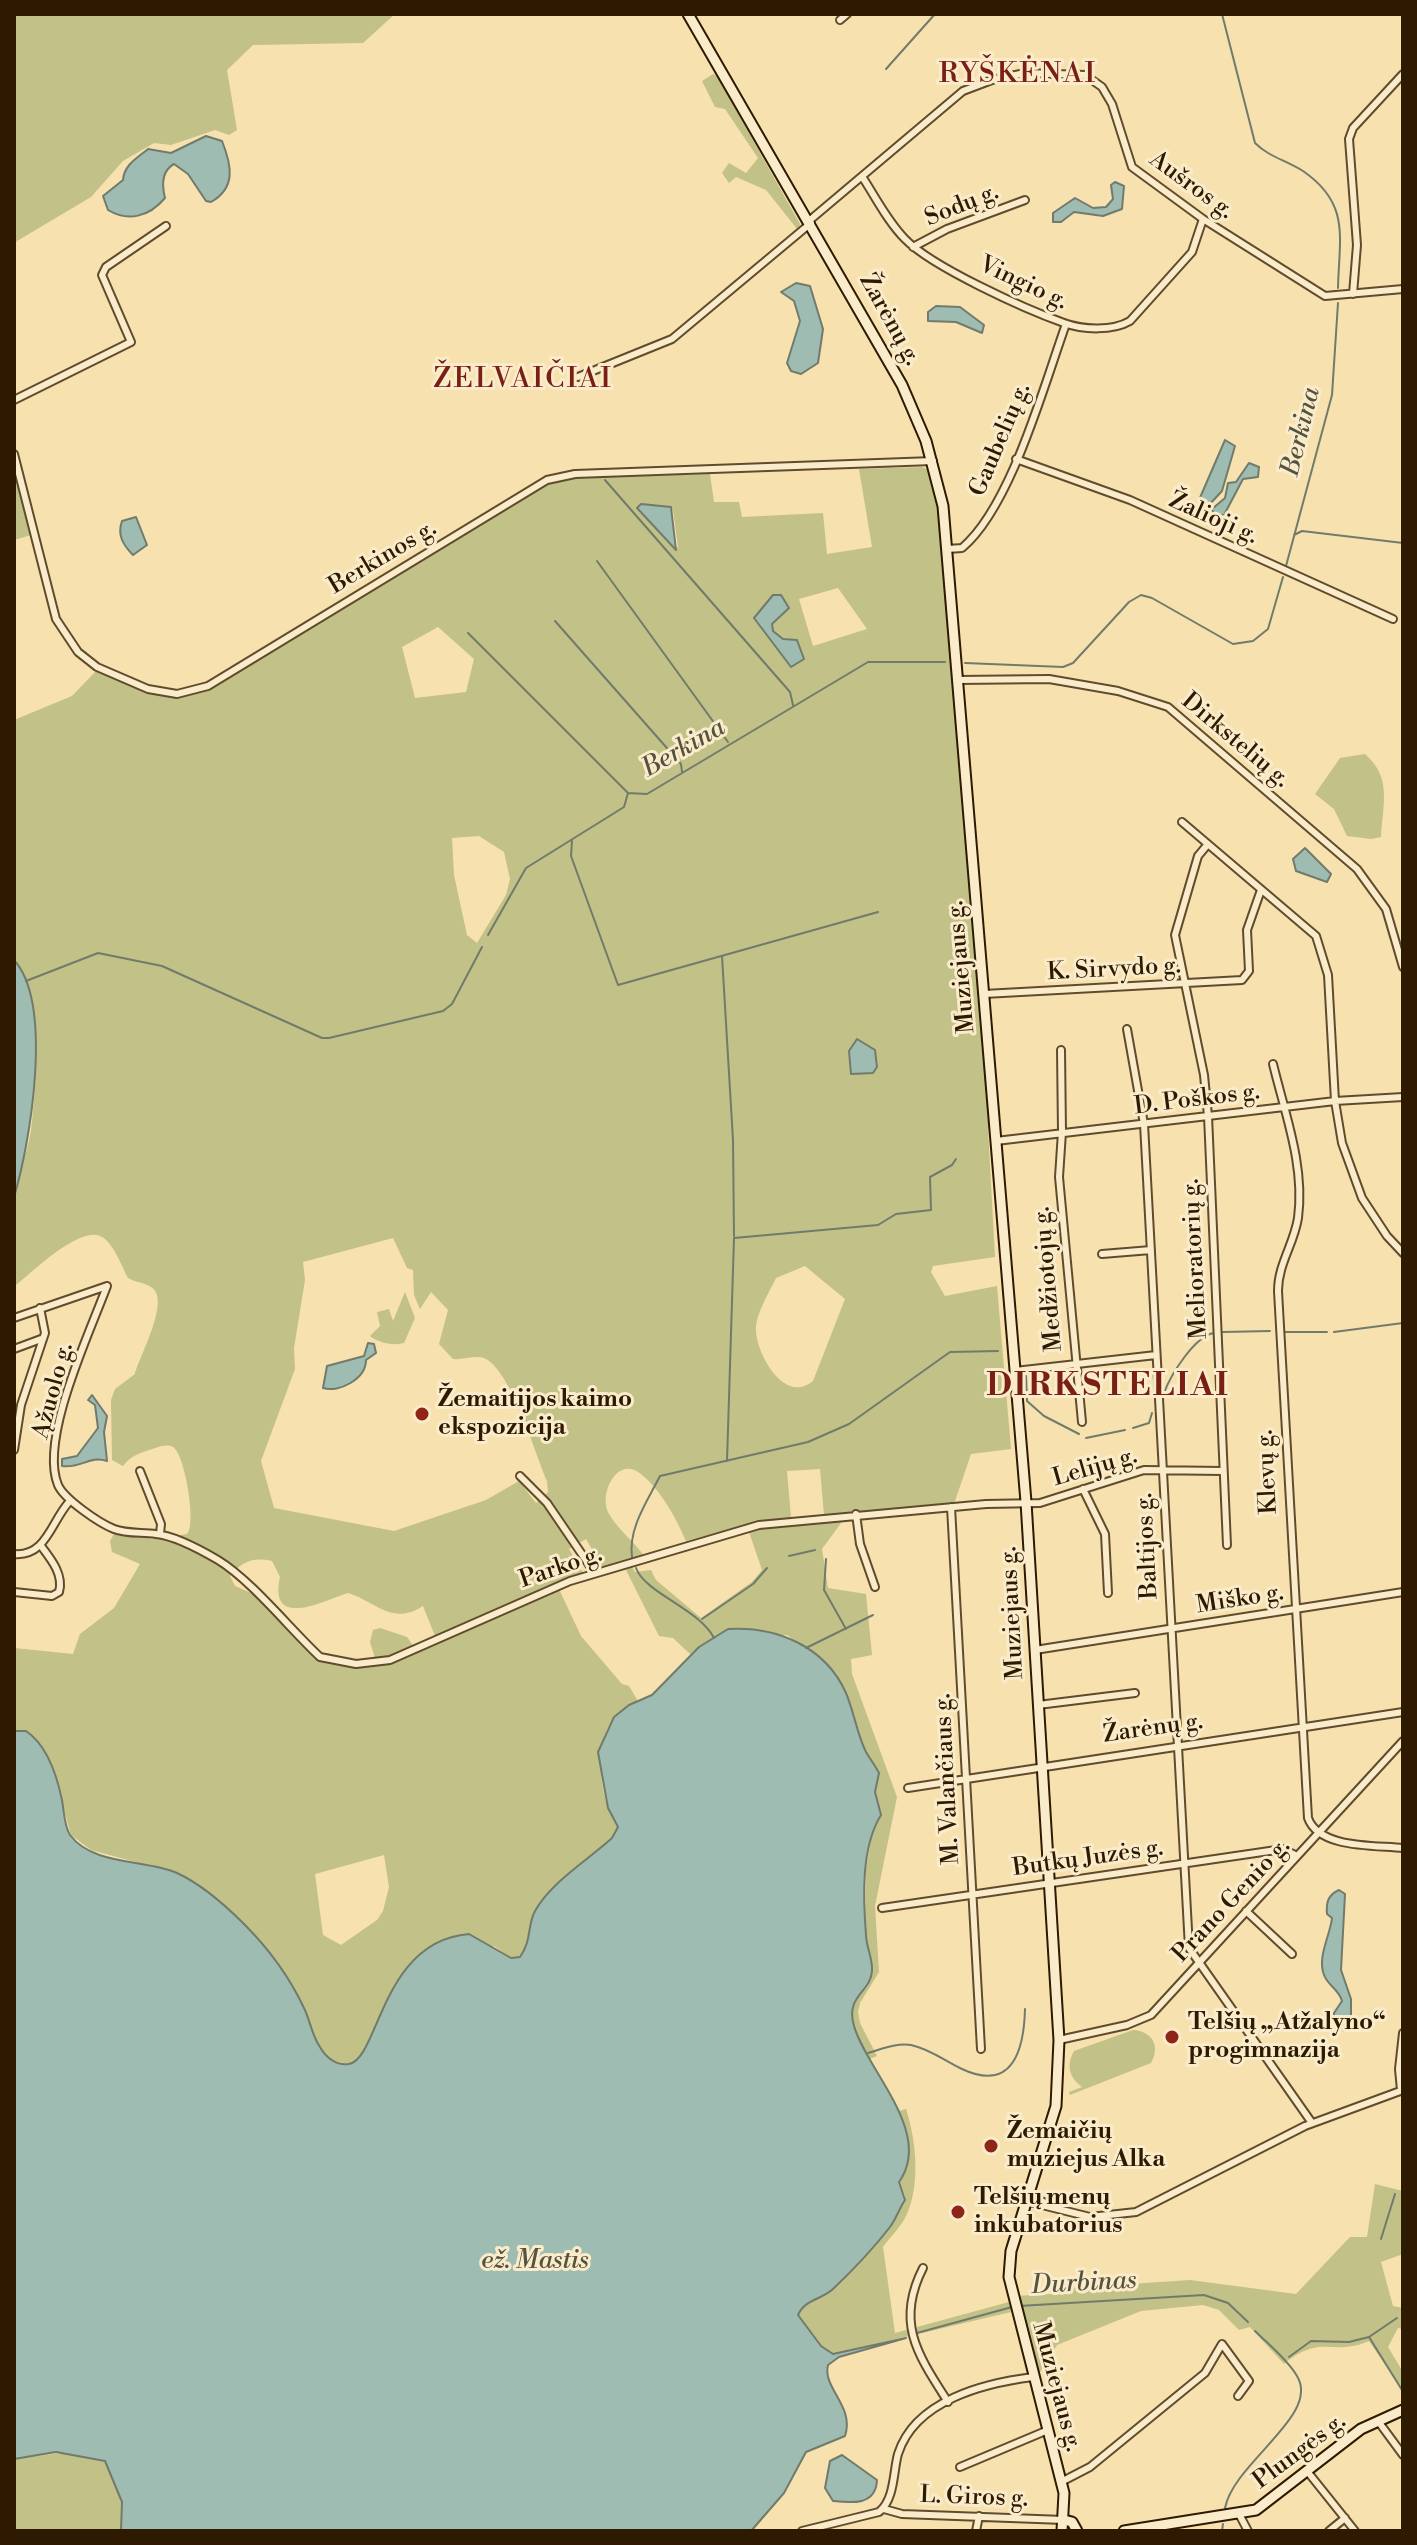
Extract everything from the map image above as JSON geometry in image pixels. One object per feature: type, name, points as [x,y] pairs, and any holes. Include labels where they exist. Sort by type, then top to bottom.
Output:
[{"type":"main road","name":"Žarėnų g.","points":[[693,16],[902,385],[933,461],[947,549],[958,680]]},
{"type":"main road","name":"Muziejaus g.","points":[[958,680],[1026,1502],[1059,2040],[1056,2106],[1010,2259],[1012,2299],[1066,2502],[1062,2531]]},
{"type":"main road","name":"Plungės g.","points":[[1124,2531],[1239,2514],[1262,2507],[1347,2439],[1403,2410]]},
{"type":"main road","points":[[1064,2520],[1072,2522],[1077,2531]]},
{"type":"street","points":[[840,20],[847,14]]},
{"type":"street","name":"Aušros g.","points":[[578,377],[672,339],[963,91],[992,80],[1059,72],[1085,75],[1102,87],[1112,104],[1132,167],[1203,219],[1325,296],[1403,289]]},
{"type":"street","points":[[1353,294],[1357,257],[1349,139],[1353,128],[1403,74]]},
{"type":"street","name":"Vingio g.","points":[[863,178],[894,227],[913,247],[937,263],[1066,324],[1118,328],[1130,321],[1192,252],[1203,219]]},
{"type":"street","name":"Sodų g.","points":[[913,247],[947,229],[1025,200]]},
{"type":"street","points":[[14,400],[131,342],[103,280],[103,271],[166,226]]},
{"type":"street","name":"Gaubelių g.","points":[[947,549],[962,548],[978,533],[1016,459],[1066,324]]},
{"type":"street","name":"Berkinos g.","points":[[14,454],[56,619],[78,652],[97,667],[137,685],[177,694],[208,686],[528,490],[559,476],[933,461]]},
{"type":"street","name":"Žalioji g.","points":[[1016,459],[1130,500],[1393,619]]},
{"type":"street","name":"Dirkstelių g.","points":[[958,680],[1049,679],[1118,691],[1168,707],[1357,869],[1386,909],[1403,967]]},
{"type":"street","points":[[1182,822],[1316,936],[1328,975],[1335,1101],[1342,1143],[1362,1198],[1387,1236],[1403,1253]]},
{"type":"street","name":"Melioratorių g.","points":[[1208,844],[1198,856],[1175,935],[1204,1075],[1208,1116],[1227,1545]]},
{"type":"street","name":"K. Sirvydo g.","points":[[984,994],[1246,978],[1247,930],[1261,890]]},
{"type":"street","name":"Baltijos g.","points":[[1127,1029],[1144,1124],[1176,1746],[1189,1948],[1198,1964]]},
{"type":"street","name":"Medžiotojų g.","points":[[1061,1050],[1059,1177],[1074,1364],[1082,1422]]},
{"type":"street","name":"Klevų g.","points":[[1273,1064],[1294,1137],[1299,1210],[1280,1270],[1278,1291],[1301,1727],[1308,1818],[1319,1834]]},
{"type":"street","name":"D. Poškos g.","points":[[996,1141],[1335,1101],[1403,1097]]},
{"type":"street","points":[[1102,1254],[1151,1250]]},
{"type":"street","name":"Ąžuolo g.","points":[[40,1308],[107,1286],[75,1367],[60,1421],[54,1471],[69,1502]]},
{"type":"street","points":[[14,1318],[40,1308],[45,1333],[21,1405],[14,1450]]},
{"type":"street","points":[[14,1349],[41,1339]]},
{"type":"street","points":[[1015,1371],[1156,1355]]},
{"type":"street","points":[[14,1554],[29,1553],[41,1546],[69,1502],[85,1508],[110,1528],[160,1534],[161,1524],[140,1471]]},
{"type":"street","name":"Lelijų g.","points":[[1026,1502],[1040,1503],[1130,1473],[1223,1471]]},
{"type":"street","points":[[520,1476],[547,1503],[594,1572]]},
{"type":"street","points":[[1083,1489],[1105,1534],[1108,1593]]},
{"type":"street","name":"Parko g.","points":[[160,1534],[220,1561],[320,1657],[336,1663],[390,1660],[520,1601],[594,1572],[759,1525],[856,1514],[1026,1502]]},
{"type":"street","name":"M. Valančiaus g.","points":[[951,1507],[981,2049]]},
{"type":"street","points":[[856,1514],[863,1554],[875,1587]]},
{"type":"street","points":[[14,1592],[52,1596],[59,1592],[57,1571],[41,1546]]},
{"type":"street","name":"Miško g.","points":[[1035,1650],[1403,1592]]},
{"type":"street","points":[[1038,1705],[1135,1693]]},
{"type":"street","name":"Žarėnų g.","points":[[908,1788],[1403,1712]]},
{"type":"street","name":"Prano Genio g.","points":[[1059,2040],[1146,2018],[1403,1741]]},
{"type":"street","points":[[1319,1834],[1332,1839],[1403,1848]]},
{"type":"street","name":"Butkų Juzės g.","points":[[882,1908],[1283,1849],[1297,1856]]},
{"type":"street","points":[[1246,1911],[1292,1954]]},
{"type":"street","points":[[1198,1964],[1312,2123]]},
{"type":"street","points":[[1026,2198],[1059,2210],[1099,2218],[1136,2212],[1312,2123],[1402,2090],[1399,2069],[1403,2033]]},
{"type":"street","points":[[923,2268],[908,2319],[928,2371],[948,2402]]},
{"type":"street","points":[[1061,2482],[1090,2467],[1205,2373],[1222,2344],[1249,2381],[1238,2396]]},
{"type":"street","points":[[802,2531],[820,2529],[884,2509],[903,2444],[919,2424],[948,2402],[980,2385],[1033,2377]]},
{"type":"street","points":[[1378,2421],[1403,2455]]},
{"type":"street","points":[[960,2467],[1048,2430]]},
{"type":"street","points":[[1307,2471],[1355,2531]]},
{"type":"street","name":"L. Giros g.","points":[[884,2509],[902,2514],[1064,2520]]},
{"type":"street","points":[[1239,2514],[1248,2531]]},
{"type":"street","points":[[976,2531],[979,2516]]},
{"type":"street","points":[[1329,2531],[1345,2518]]},
{"type":"shaded area","points":[[14,14],[395,14],[363,43],[253,45],[227,70],[237,130],[229,135],[215,130],[171,145],[154,143],[123,161],[91,197],[17,241],[14,246]]},
{"type":"shaded area","points":[[713,74],[717,76],[800,224],[798,230],[766,190],[736,177],[729,183],[722,173],[729,163],[746,173],[758,158],[725,109],[715,107],[702,81]]},
{"type":"shaded area","points":[[14,462],[31,535],[14,540]]},
{"type":"shaded area","points":[[922,467],[927,469],[934,488],[945,561],[992,1128],[988,1129],[995,1257],[933,1266],[931,1272],[945,1296],[997,1286],[1011,1449],[971,1454],[954,1504],[824,1515],[820,1469],[787,1471],[791,1518],[758,1522],[686,1541],[673,1514],[655,1488],[641,1474],[625,1469],[612,1478],[606,1504],[611,1518],[644,1556],[602,1567],[586,1539],[569,1549],[583,1573],[435,1636],[423,1606],[412,1612],[393,1613],[348,1593],[313,1605],[290,1608],[282,1603],[280,1577],[272,1561],[253,1560],[239,1567],[230,1576],[235,1586],[251,1593],[319,1660],[338,1665],[390,1663],[558,1587],[581,1636],[622,1684],[629,1686],[639,1703],[624,1709],[614,1719],[602,1745],[604,1791],[618,1827],[612,1838],[542,1900],[535,1911],[520,1957],[511,1958],[494,1946],[372,2037],[358,2061],[349,2064],[330,2060],[319,2046],[294,1987],[277,1961],[219,1902],[180,1874],[91,1850],[71,1835],[52,1766],[42,1748],[19,1731],[14,1731],[14,1648],[73,1654],[80,1634],[114,1608],[140,1564],[112,1552],[110,1541],[115,1532],[154,1539],[187,1534],[191,1518],[182,1462],[173,1447],[164,1446],[141,1453],[123,1466],[112,1460],[111,1400],[115,1389],[135,1374],[152,1329],[158,1304],[151,1287],[128,1278],[109,1243],[100,1236],[91,1235],[55,1253],[14,1287],[13,1205],[31,1131],[36,1037],[30,993],[14,960],[14,720],[72,696],[97,670],[161,694],[201,692],[546,484],[572,477],[710,474],[714,502],[739,502],[742,517],[823,513],[827,554],[872,547],[859,469]],"holes":[[[652,506],[673,510],[678,547],[674,549],[637,508]],[[838,588],[867,629],[813,646],[799,599]],[[438,627],[474,659],[466,692],[415,698],[402,647]],[[479,836],[504,852],[510,879],[506,895],[477,943],[467,935],[454,875],[452,838]],[[393,1238],[407,1268],[413,1270],[414,1295],[420,1309],[431,1292],[448,1310],[439,1344],[453,1359],[484,1358],[494,1365],[503,1378],[529,1432],[548,1492],[536,1503],[519,1481],[486,1500],[394,1531],[274,1508],[261,1461],[295,1369],[294,1348],[305,1280],[303,1262]],[[805,1266],[845,1299],[813,1381],[803,1387],[792,1387],[783,1382],[774,1374],[761,1352],[756,1331],[763,1304],[776,1278]],[[384,1855],[389,1887],[383,1911],[377,1920],[341,1945],[323,1935],[315,1874]]]},
{"type":"shaded area","points":[[1365,754],[1379,772],[1384,791],[1381,837],[1371,839],[1347,836],[1334,809],[1315,794],[1340,758]]},
{"type":"shaded area","points":[[405,1292],[415,1318],[404,1343],[386,1343],[370,1336],[380,1326],[377,1312],[389,1309],[393,1321]]},
{"type":"shaded area","points":[[844,1519],[822,1549],[828,1588],[866,1594],[872,1655],[851,1659],[852,1674],[897,1797],[875,1906],[879,1972],[860,2003],[858,2012],[860,2023],[877,2056],[869,2059],[854,2028],[851,2012],[872,1970],[865,1932],[866,1870],[872,1833],[881,1815],[875,1791],[879,1773],[866,1753],[838,1680],[821,1660],[787,1635],[699,1647],[690,1654],[673,1638],[659,1636],[626,1570],[632,1567],[635,1572],[651,1570],[656,1580],[701,1618],[752,1582],[762,1570],[749,1532],[791,1523]]},
{"type":"shaded area","points":[[380,1628],[407,1637],[414,1647],[376,1661],[370,1642],[373,1630]]},
{"type":"shaded area","points":[[1133,2030],[1145,2033],[1153,2040],[1155,2051],[1151,2063],[1070,2095],[1069,2092],[1082,2087],[1070,2070],[1074,2051]]},
{"type":"shaded area","points":[[906,2109],[914,2148],[914,2191],[904,2220],[883,2247],[895,2333],[1009,2302],[1011,2312],[833,2354],[821,2346],[798,2315],[809,2302],[828,2292],[852,2270],[895,2219],[905,2196],[899,2181],[906,2165],[907,2147],[899,2111]]},
{"type":"shaded area","points":[[1375,2184],[1403,2191],[1403,2254],[1381,2262],[1393,2306],[1403,2308],[1402,2329],[1398,2328],[1388,2347],[1403,2372],[1403,2391],[1369,2341],[1345,2347],[1318,2347],[1284,2364],[1250,2327],[1239,2330],[1219,2310],[1203,2305],[1141,2311],[1057,2345],[1037,2377],[1015,2296],[1069,2293],[1069,2288],[1190,2280],[1296,2294],[1350,2237],[1367,2237]]},
{"type":"shaded area","points":[[62,2453],[105,2461],[115,2477],[120,2494],[121,2531],[14,2531],[14,2459]]},
{"type":"water","points":[[206,136],[222,141],[230,168],[228,183],[219,196],[211,202],[206,201],[188,174],[174,164],[165,175],[165,198],[152,210],[138,216],[123,216],[108,210],[103,196],[123,180],[128,166],[148,149],[171,153]]},
{"type":"water","points":[[1115,182],[1124,186],[1122,209],[1103,216],[1074,212],[1061,222],[1053,222],[1053,213],[1075,198],[1093,208],[1106,207],[1113,199],[1111,185]]},
{"type":"water","points":[[796,283],[810,286],[823,329],[818,363],[801,374],[791,371],[787,363],[800,321],[794,301],[781,292]]},
{"type":"water","points":[[936,306],[960,307],[984,325],[982,333],[956,322],[928,321],[928,312]]},
{"type":"water","points":[[1225,440],[1235,446],[1222,491],[1208,506],[1199,500]]},
{"type":"water","points":[[1249,463],[1259,467],[1258,477],[1243,479],[1224,515],[1214,516],[1212,509],[1225,498],[1228,483],[1236,482]]},
{"type":"water","points":[[641,504],[671,507],[676,550],[637,508]]},
{"type":"water","points":[[136,517],[147,545],[133,555],[124,544],[120,531],[122,521]]},
{"type":"water","points":[[773,595],[781,595],[789,608],[772,624],[773,631],[783,639],[797,640],[804,659],[791,667],[754,618]]},
{"type":"water","points":[[1305,848],[1331,874],[1327,882],[1296,871],[1293,859]]},
{"type":"water","points":[[14,960],[26,981],[36,1040],[32,1110],[14,1197]]},
{"type":"water","points":[[857,1039],[875,1050],[877,1067],[873,1073],[851,1074],[849,1051]]},
{"type":"water","points":[[368,1343],[374,1344],[376,1353],[366,1360],[357,1379],[344,1386],[323,1388],[327,1366],[364,1356]]},
{"type":"water","points":[[92,1395],[107,1416],[104,1432],[107,1461],[62,1466],[62,1459],[77,1456],[98,1428],[95,1405],[88,1400]]},
{"type":"water","name":"ež. Mastis","points":[[728,1629],[764,1631],[781,1636],[812,1651],[825,1663],[846,1693],[863,1745],[879,1773],[875,1792],[881,1815],[870,1842],[864,1889],[866,1939],[872,1971],[868,1984],[855,2001],[852,2016],[861,2044],[904,2123],[909,2143],[908,2163],[899,2182],[905,2200],[890,2227],[863,2259],[833,2289],[809,2303],[798,2315],[821,2346],[833,2354],[906,2338],[839,2357],[828,2365],[830,2382],[846,2415],[845,2436],[806,2452],[784,2493],[751,2531],[121,2531],[122,2502],[105,2461],[56,2452],[14,2459],[14,1731],[26,1731],[40,1744],[57,1781],[68,1831],[80,1845],[106,1857],[177,1873],[213,1896],[253,1933],[278,1963],[298,1996],[325,2055],[336,2062],[349,2064],[359,2057],[368,2043],[400,1977],[417,1957],[440,1941],[469,1934],[511,1958],[520,1957],[535,1911],[542,1900],[612,1838],[618,1827],[608,1808],[598,1752],[614,1717],[629,1705],[652,1695],[699,1647]]},
{"type":"water","points":[[1339,1890],[1345,1894],[1341,1970],[1351,1999],[1351,2026],[1344,2031],[1334,2021],[1334,2013],[1342,2001],[1322,1968],[1332,1918],[1327,1914],[1327,1902]]},
{"type":"water","points":[[842,2455],[877,2480],[876,2488],[867,2499],[833,2501],[825,2488],[830,2461]]},
{"type":"waterway","points":[[886,69],[935,14]]},
{"type":"waterway","name":"Berkina","points":[[1222,14],[1255,143],[1318,183],[1335,209],[1340,238],[1338,288]]},
{"type":"waterway","name":"Berkina","points":[[1286,566],[1332,395],[1338,303]]},
{"type":"waterway","points":[[605,480],[790,692],[793,705]]},
{"type":"waterway","points":[[1294,535],[1302,531],[1403,543]]},
{"type":"waterway","points":[[597,561],[728,742]]},
{"type":"waterway","name":"Berkina","points":[[965,663],[1063,667],[1073,663],[1129,602],[1141,595],[1152,598],[1233,644],[1253,641],[1268,629],[1283,577]]},
{"type":"waterway","points":[[555,621],[681,764],[682,772]]},
{"type":"waterway","points":[[468,633],[628,793]]},
{"type":"waterway","name":"Berkina","points":[[488,935],[526,868],[624,807],[628,793],[647,794],[868,662],[945,662]]},
{"type":"waterway","points":[[572,841],[571,856],[618,985],[878,912]]},
{"type":"waterway","name":"Berkina","points":[[26,981],[98,953],[162,966],[322,1038],[329,1038],[443,1011],[452,1004],[482,947]]},
{"type":"waterway","points":[[722,956],[733,1140],[734,1236]]},
{"type":"waterway","points":[[727,1461],[734,1238],[878,1225],[896,1214],[931,1210],[930,1177],[952,1165],[956,1159]]},
{"type":"waterway","points":[[1334,1332],[1403,1323]]},
{"type":"waterway","points":[[1223,1332],[1270,1331]]},
{"type":"waterway","points":[[1285,1332],[1327,1332]]},
{"type":"waterway","points":[[1164,1393],[1192,1348],[1214,1333]]},
{"type":"waterway","points":[[632,1557],[636,1525],[660,1476],[808,1442],[849,1424],[950,1352],[998,1351]]},
{"type":"waterway","points":[[1026,1376],[1027,1401],[1044,1416],[1079,1434]]},
{"type":"waterway","points":[[1133,1428],[1149,1423],[1152,1413]]},
{"type":"waterway","points":[[1086,1438],[1125,1430]]},
{"type":"waterway","points":[[789,1556],[815,1550]]},
{"type":"waterway","points":[[826,1559],[824,1590],[846,1629]]},
{"type":"waterway","points":[[636,1568],[650,1585],[697,1618],[714,1638]]},
{"type":"waterway","points":[[702,1619],[753,1584],[767,1568]]},
{"type":"waterway","points":[[806,1648],[873,1615]]},
{"type":"waterway","points":[[868,2053],[911,2045],[962,2069],[979,2075],[993,2075],[1004,2071],[1018,2052],[1025,2009]]},
{"type":"waterway","points":[[1381,2239],[1395,2194]]},
{"type":"waterway","name":"Durbinas","points":[[1019,2306],[1204,2295],[1228,2303],[1248,2322]]},
{"type":"waterway","name":"Durbinas","points":[[917,2333],[1012,2307]]},
{"type":"waterway","points":[[1289,2357],[1311,2341],[1349,2342],[1369,2337],[1397,2318]]},
{"type":"waterway","name":"Durbinas","points":[[1225,2508],[1243,2473],[1287,2423],[1297,2407],[1301,2391],[1293,2370],[1255,2331]]},
{"type":"waterway","points":[[1369,2337],[1402,2390]]},
{"type":"waterway","name":"Durbinas","points":[[1222,2531],[1223,2524]]},
{"type":"place","name":"Žemaitijos kaimo ekspozicija","points":[[422,1414]]},
{"type":"place","name":"Telšių „Atžalyno“ progimnazija","points":[[1172,2037]]},
{"type":"place","name":"Žemaičių muziejus Alka","points":[[991,2146]]},
{"type":"place","name":"Telšių menų inkubatorius","points":[[958,2212]]},
{"type":"district","name":"RYŠKĖNAI","points":[[1018,75]]},
{"type":"district","name":"ŽELVAIČIAI","points":[[523,380]]},
{"type":"district","name":"DIRKSTELIAI","points":[[1108,1387]]}]
